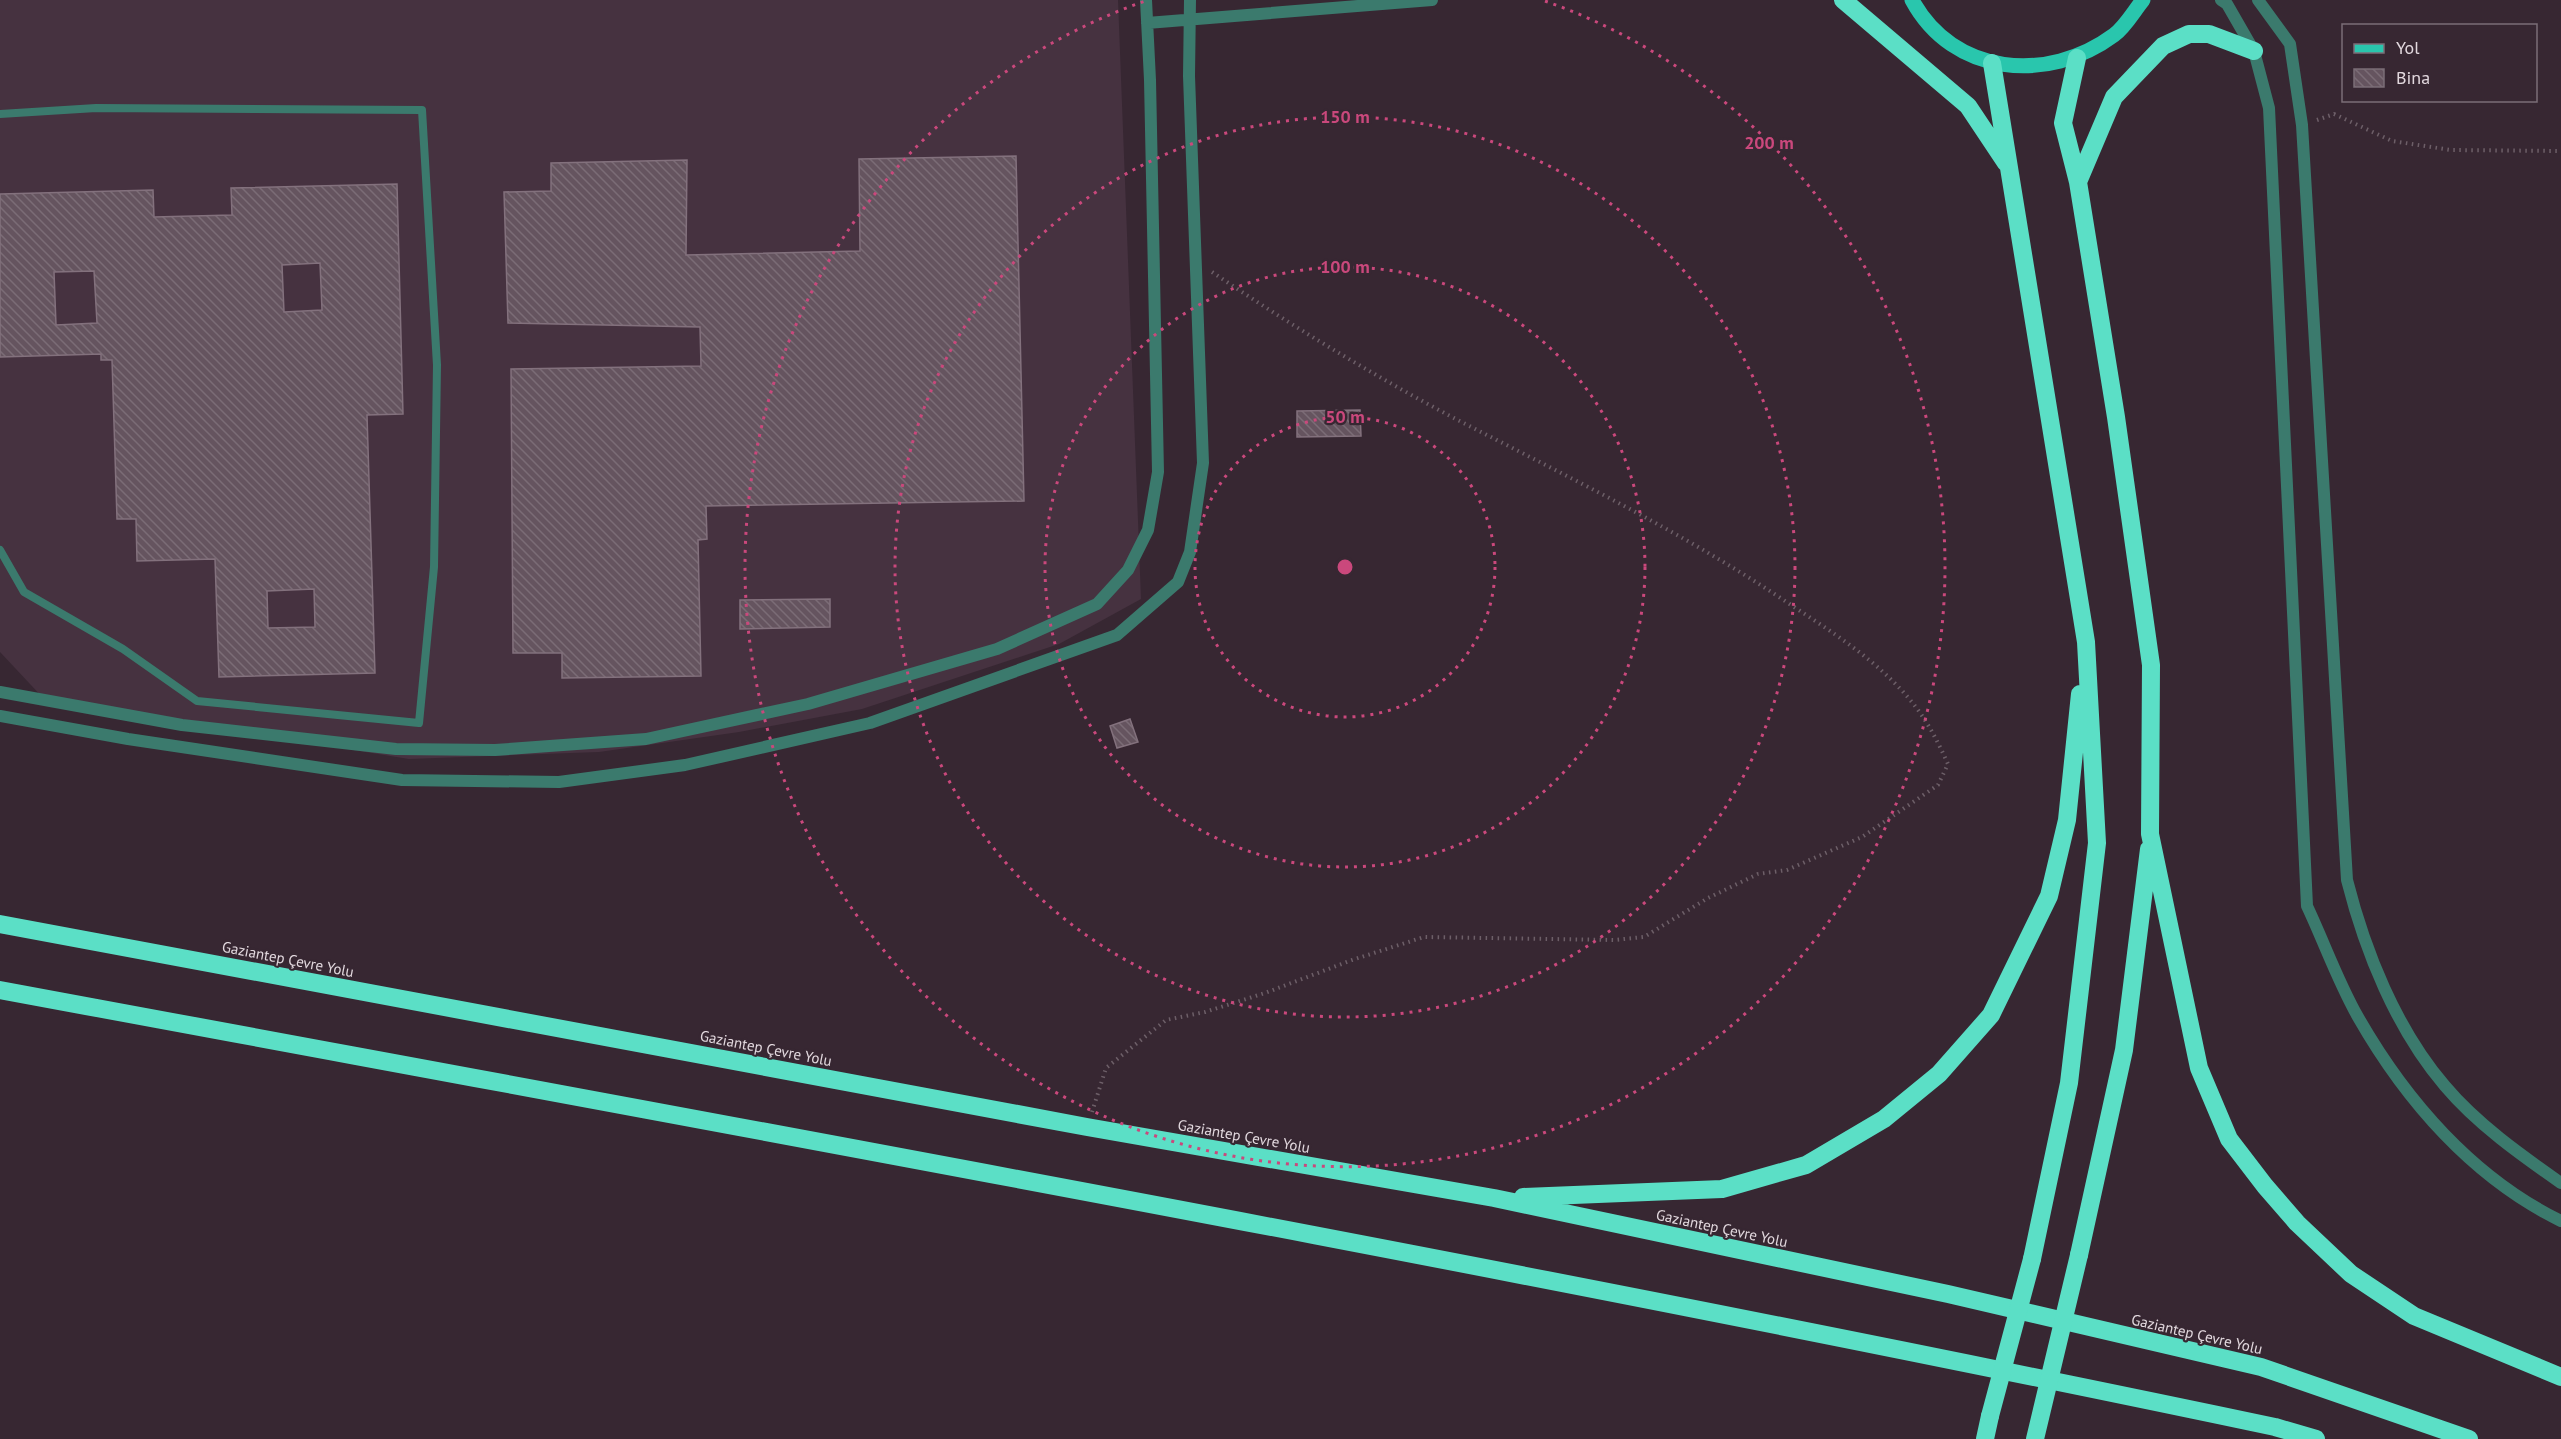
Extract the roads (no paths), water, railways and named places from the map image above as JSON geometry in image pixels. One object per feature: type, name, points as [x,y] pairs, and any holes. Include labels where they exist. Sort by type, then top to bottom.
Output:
[{"type":"highway","points":[[1843,0],[1968,106],[2010,168]]},
{"type":"highway","points":[[2078,182],[2114,97],[2163,46],[2189,34],[2209,34],[2254,51]]},
{"type":"highway","points":[[2035,1439],[2079,1255],[2124,1050],[2150,834],[2151,665],[2116,417],[2078,182],[2063,123],[2077,58]]},
{"type":"highway","points":[[1985,1439],[2032,1259],[2069,1083],[2097,843],[2086,642],[1992,63]]},
{"type":"highway","points":[[1494,1198],[1722,1189],[1806,1165],[1884,1119],[1939,1074],[1991,1014],[2049,896],[2067,820],[2086,642]]},
{"type":"highway","points":[[2150,834],[2199,1068],[2229,1139],[2297,1223],[2351,1274],[2414,1316],[2561,1377]]},
{"type":"highway","name":"Gaziantep Çevre Yolu","points":[[0,924],[1087,1127],[1494,1198],[1948,1294],[2261,1367],[2469,1439]]},
{"type":"highway","points":[[0,990],[1064,1188],[1887,1345],[2275,1427],[2316,1439]]},
{"type":"highway","points":[[2275,1427],[2298,1439]]},
{"type":"main road","points":[[1912,0],[1920,16],[1952,45],[1992,63],[2035,68],[2077,58],[2116,34],[2143,0]]},
{"type":"street","points":[[0,692],[182,725],[396,749],[495,750],[646,739],[808,704],[997,649],[1097,604],[1128,570],[1148,530],[1158,472],[1146,0]]},
{"type":"street","points":[[0,716],[198,750],[402,780],[559,782],[686,765],[870,723],[1117,635],[1178,582],[1190,552],[1203,463],[1189,76],[1192,20],[1190,0]]},
{"type":"street","points":[[1147,23],[1432,0]]},
{"type":"street","points":[[2221,0],[2227,4],[2254,51],[2269,108],[2307,906],[2357,1016],[2413,1101],[2443,1134],[2490,1177],[2561,1221]]},
{"type":"street","points":[[2258,0],[2290,44],[2302,125],[2347,880],[2360,929],[2379,976],[2416,1046],[2445,1087],[2520,1155],[2561,1183]]},
{"type":"lane","points":[[0,114],[96,108],[422,110],[436,365],[434,567],[419,723],[197,701],[123,649],[24,592],[0,550]]}]
